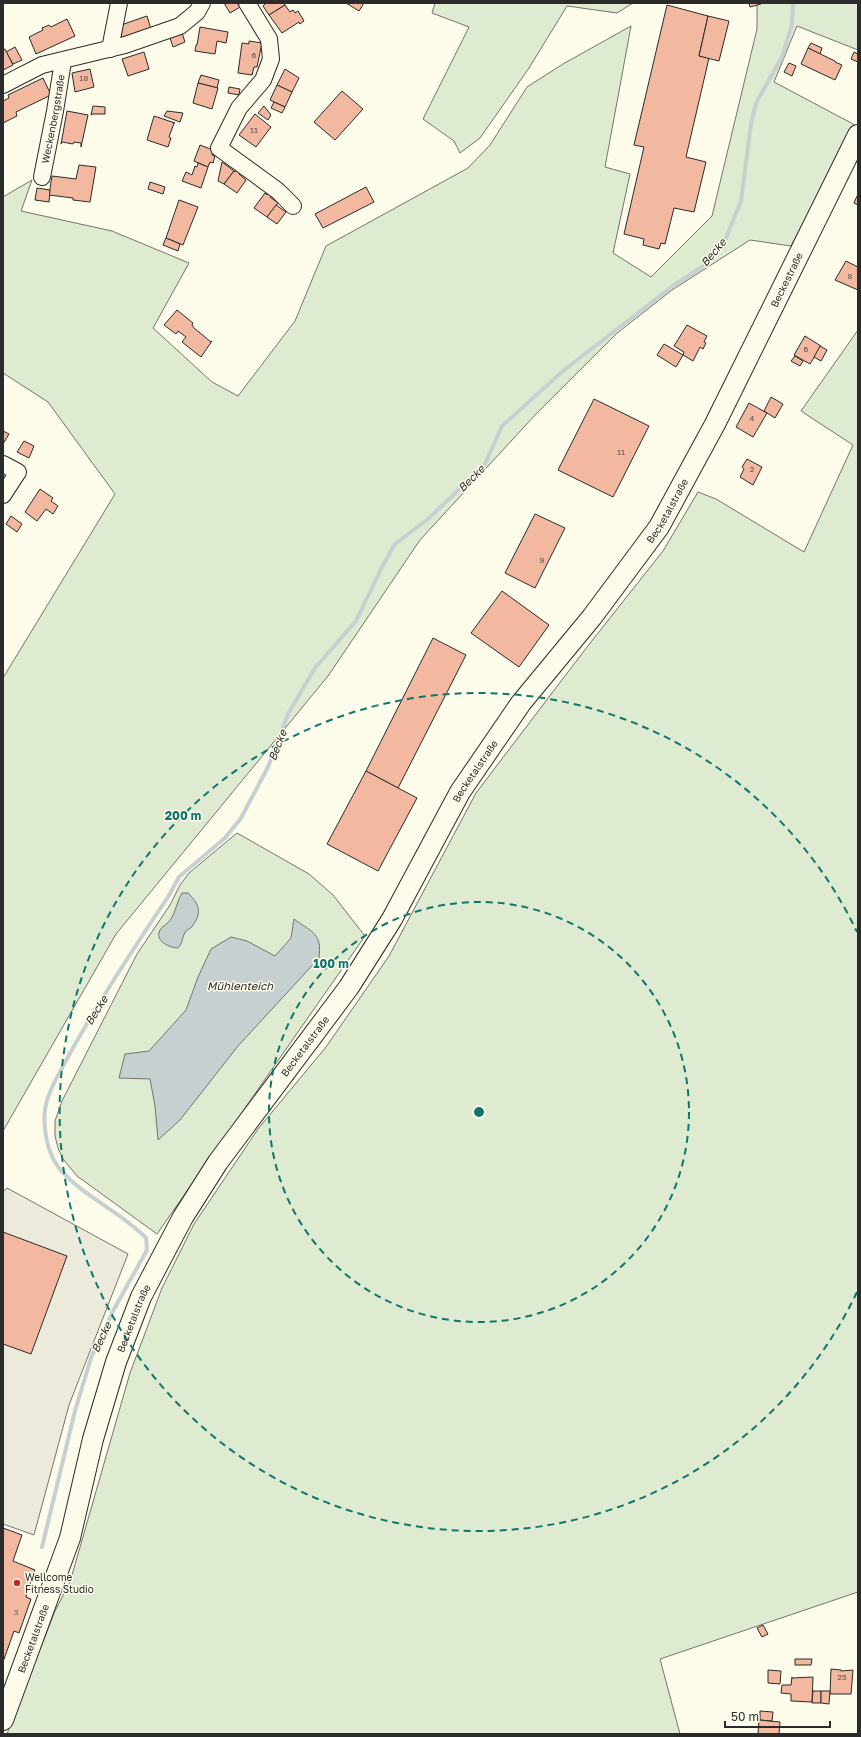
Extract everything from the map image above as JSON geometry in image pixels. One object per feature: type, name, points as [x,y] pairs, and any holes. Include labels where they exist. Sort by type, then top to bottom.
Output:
[{"type":"main road","name":"Beckestraße","points":[[715,424],[858,135]]},
{"type":"main road","name":"Becketalstraße","points":[[3,1720],[70,1538],[93,1439],[116,1362],[141,1297],[183,1217],[218,1162],[349,987],[392,919],[460,792],[521,702],[592,617],[660,527],[715,424]]},
{"type":"street","points":[[110,49],[118,3]]},
{"type":"street","name":"Weckenbergstraße","points":[[3,85],[42,65],[110,49],[180,26],[196,12],[202,3]]},
{"type":"street","points":[[247,3],[269,39],[271,59],[263,80],[239,108],[219,148],[278,191],[293,206]]},
{"type":"street","name":"Weckenbergstraße","points":[[42,177],[63,60]]},
{"type":"street","points":[[3,464],[18,472],[3,496]]},
{"type":"green space","points":[[435,3],[633,3],[617,13],[567,6],[529,68],[480,138],[460,153],[454,141],[423,119],[469,27],[432,13]]},
{"type":"green space","points":[[757,3],[858,3],[858,50],[797,26],[774,82],[855,125],[791,246],[750,240],[672,290],[616,334],[536,414],[420,540],[328,676],[116,934],[3,1131],[3,678],[115,494],[48,402],[3,373],[3,197],[32,180],[21,211],[112,231],[189,263],[153,328],[212,382],[238,396],[295,321],[326,246],[468,168],[490,145],[527,87],[563,64],[631,26],[605,167],[630,174],[613,253],[651,277],[712,216],[757,29]]},
{"type":"green space","points":[[858,330],[858,1592],[660,1659],[680,1734],[7,1734],[55,1611],[70,1582],[130,1373],[162,1288],[194,1224],[258,1129],[326,1047],[389,956],[476,793],[587,647],[663,551],[698,492],[716,499],[804,552],[853,445],[801,411]]},
{"type":"green space","points":[[237,833],[309,874],[333,895],[365,936],[157,1234],[77,1176],[63,1159],[58,1148],[55,1136],[55,1121],[62,1101],[137,954],[170,905],[180,885],[189,873]]},
{"type":"shaded area","points":[[7,1188],[128,1254],[69,1405],[34,1535],[3,1524],[3,1192]]},
{"type":"water","points":[[182,893],[188,893],[197,904],[198,916],[192,927],[186,931],[180,946],[175,948],[161,941],[159,934],[160,930],[171,919]]},
{"type":"water","name":"Mühlenteich","points":[[294,919],[315,934],[319,943],[319,958],[238,1046],[180,1120],[158,1140],[155,1106],[150,1079],[119,1078],[125,1054],[149,1051],[186,1010],[198,977],[211,949],[231,937],[247,941],[275,956],[291,938]]},
{"type":"building","points":[[224,3],[237,3],[240,7],[230,13]]},
{"type":"building","points":[[266,3],[284,3],[285,5],[269,15],[263,6]]},
{"type":"building","points":[[346,3],[364,3],[359,11]]},
{"type":"building","points":[[749,3],[760,3],[761,4],[750,7]]},
{"type":"building","points":[[285,5],[290,12],[293,10],[295,13],[298,11],[304,21],[300,24],[299,22],[282,33],[269,15]]},
{"type":"building","points":[[667,5],[708,16],[699,56],[709,58],[686,157],[706,162],[694,212],[674,208],[665,244],[661,243],[659,249],[643,245],[644,239],[624,234],[644,147],[634,145]]},
{"type":"building","points":[[147,16],[151,29],[122,39],[118,26]]},
{"type":"building","points":[[708,16],[729,21],[719,61],[699,56]]},
{"type":"building","points":[[67,19],[75,36],[36,54],[29,37],[43,30],[42,28],[49,25],[51,27]]},
{"type":"building","points":[[200,27],[228,32],[226,43],[217,41],[215,54],[195,51]]},
{"type":"building","points":[[182,33],[185,42],[173,47],[170,38]]},
{"type":"building","points":[[249,41],[262,43],[257,67],[254,67],[252,75],[238,73],[242,43],[249,44]]},
{"type":"building","points":[[811,43],[822,48],[820,54],[808,48]]},
{"type":"building","points":[[15,47],[22,60],[13,64],[6,52]]},
{"type":"building","points":[[808,48],[842,65],[835,80],[801,64]]},
{"type":"building","points":[[5,49],[13,65],[3,70],[3,50]]},
{"type":"building","points":[[144,52],[149,69],[128,76],[122,59]]},
{"type":"building","points":[[854,52],[858,54],[858,62],[851,59]]},
{"type":"building","points":[[789,63],[796,66],[792,76],[784,72]]},
{"type":"building","points":[[90,69],[94,87],[75,92],[72,73]]},
{"type":"building","points":[[285,69],[299,78],[292,92],[277,85]]},
{"type":"building","points":[[201,75],[219,80],[217,88],[198,83]]},
{"type":"building","points":[[43,78],[51,95],[16,112],[17,116],[3,123],[3,101],[9,98],[8,95]]},
{"type":"building","points":[[198,83],[218,88],[212,109],[193,103]]},
{"type":"building","points":[[277,85],[292,92],[285,107],[270,100]]},
{"type":"building","points":[[229,87],[240,89],[239,95],[228,93]]},
{"type":"building","points":[[342,91],[363,109],[335,140],[314,122]]},
{"type":"building","points":[[274,102],[285,107],[282,113],[271,108]]},
{"type":"building","points":[[93,106],[105,107],[105,114],[91,115]]},
{"type":"building","points":[[264,106],[271,115],[268,120],[258,113]]},
{"type":"building","points":[[67,111],[88,115],[81,147],[81,143],[74,142],[73,144],[62,142],[61,144]]},
{"type":"building","points":[[167,111],[183,113],[180,122],[164,116]]},
{"type":"building","points":[[255,114],[271,127],[256,147],[239,135]]},
{"type":"building","points":[[154,116],[175,123],[169,137],[171,138],[168,147],[147,140]]},
{"type":"building","points":[[200,145],[213,150],[212,155],[215,156],[213,163],[210,162],[208,167],[194,161]]},
{"type":"building","points":[[222,162],[234,171],[224,184],[218,181]]},
{"type":"building","points":[[198,163],[208,167],[201,188],[182,181],[186,172],[192,175],[195,166],[197,167]]},
{"type":"building","points":[[79,165],[96,167],[90,202],[49,195],[52,176],[76,179]]},
{"type":"building","points":[[237,169],[240,171],[239,174],[246,180],[237,193],[224,184]]},
{"type":"building","points":[[150,182],[165,187],[163,194],[148,189]]},
{"type":"building","points":[[366,187],[374,202],[323,228],[315,214]]},
{"type":"building","points":[[37,188],[50,190],[49,202],[35,200]]},
{"type":"building","points":[[269,192],[272,194],[270,197],[278,203],[267,217],[254,208],[265,193],[267,195]]},
{"type":"building","points":[[858,196],[858,205],[854,203]]},
{"type":"building","points":[[179,200],[198,207],[183,245],[166,238]]},
{"type":"building","points":[[276,205],[286,212],[277,224],[267,217]]},
{"type":"building","points":[[166,238],[180,244],[178,251],[163,245]]},
{"type":"building","points":[[846,261],[858,267],[858,290],[835,280]]},
{"type":"building","points":[[177,310],[193,323],[192,325],[194,328],[211,342],[212,341],[201,357],[182,342],[186,337],[178,331],[176,334],[164,325]]},
{"type":"building","points":[[687,325],[707,336],[703,349],[700,347],[693,361],[683,355],[684,352],[674,346]]},
{"type":"building","points":[[805,336],[821,346],[810,364],[794,355]]},
{"type":"building","points":[[664,344],[683,355],[676,367],[657,355]]},
{"type":"building","points":[[820,346],[827,350],[821,361],[814,357]]},
{"type":"building","points":[[795,356],[803,361],[800,366],[791,361]]},
{"type":"building","points":[[771,397],[783,404],[775,418],[764,411]]},
{"type":"building","points":[[594,399],[649,426],[613,497],[558,470]]},
{"type":"building","points":[[749,403],[767,413],[753,437],[736,427]]},
{"type":"building","points":[[3,431],[9,434],[3,444]]},
{"type":"building","points":[[24,441],[34,446],[29,458],[17,452]]},
{"type":"building","points":[[747,459],[762,467],[753,485],[740,477],[744,469],[742,467]]},
{"type":"building","points":[[40,489],[53,498],[51,501],[58,506],[53,514],[46,509],[37,521],[25,512]]},
{"type":"building","points":[[535,514],[565,528],[535,588],[505,573]]},
{"type":"building","points":[[11,516],[22,524],[17,532],[6,524]]},
{"type":"building","points":[[502,591],[549,625],[519,667],[471,633]]},
{"type":"building","points":[[433,638],[466,655],[398,788],[366,771]]},
{"type":"building","points":[[366,771],[417,798],[378,871],[327,844]]},
{"type":"building","points":[[3,1232],[67,1256],[31,1354],[3,1344]]},
{"type":"building","name":"Wellcome Fitness Studio","points":[[3,1528],[22,1535],[13,1561],[35,1570],[26,1597],[31,1599],[19,1633],[14,1631],[3,1662]]},
{"type":"building","points":[[763,1625],[768,1634],[762,1637],[757,1628]]},
{"type":"building","points":[[795,1659],[812,1659],[811,1665],[795,1665]]},
{"type":"building","points":[[831,1669],[841,1671],[853,1670],[851,1694],[830,1694]]},
{"type":"building","points":[[768,1670],[781,1671],[780,1684],[768,1683]]},
{"type":"building","points":[[792,1677],[813,1677],[812,1702],[791,1701],[791,1694],[781,1693],[782,1685],[791,1685]]},
{"type":"building","points":[[813,1691],[821,1691],[821,1703],[812,1703]]},
{"type":"building","points":[[821,1691],[830,1691],[829,1704],[821,1703]]},
{"type":"building","points":[[760,1711],[773,1712],[772,1721],[760,1720]]},
{"type":"building","points":[[759,1720],[780,1722],[779,1734],[758,1734]]},
{"type":"waterway","name":"Becke","points":[[42,1547],[75,1411],[91,1358],[113,1311],[147,1250],[146,1238],[136,1228],[79,1187],[59,1168],[51,1155],[45,1132],[45,1110],[46,1103],[54,1083],[79,1036],[168,897],[179,877],[225,838],[241,818],[268,767],[288,714],[315,668],[356,621],[395,544],[428,519],[484,466],[502,426],[563,371],[674,285],[702,267],[724,243],[741,201],[751,124],[756,103],[782,57],[792,25],[793,3]]},
{"type":"place","name":"Wellcome Fitness Studio","points":[[17,1583]]}]
